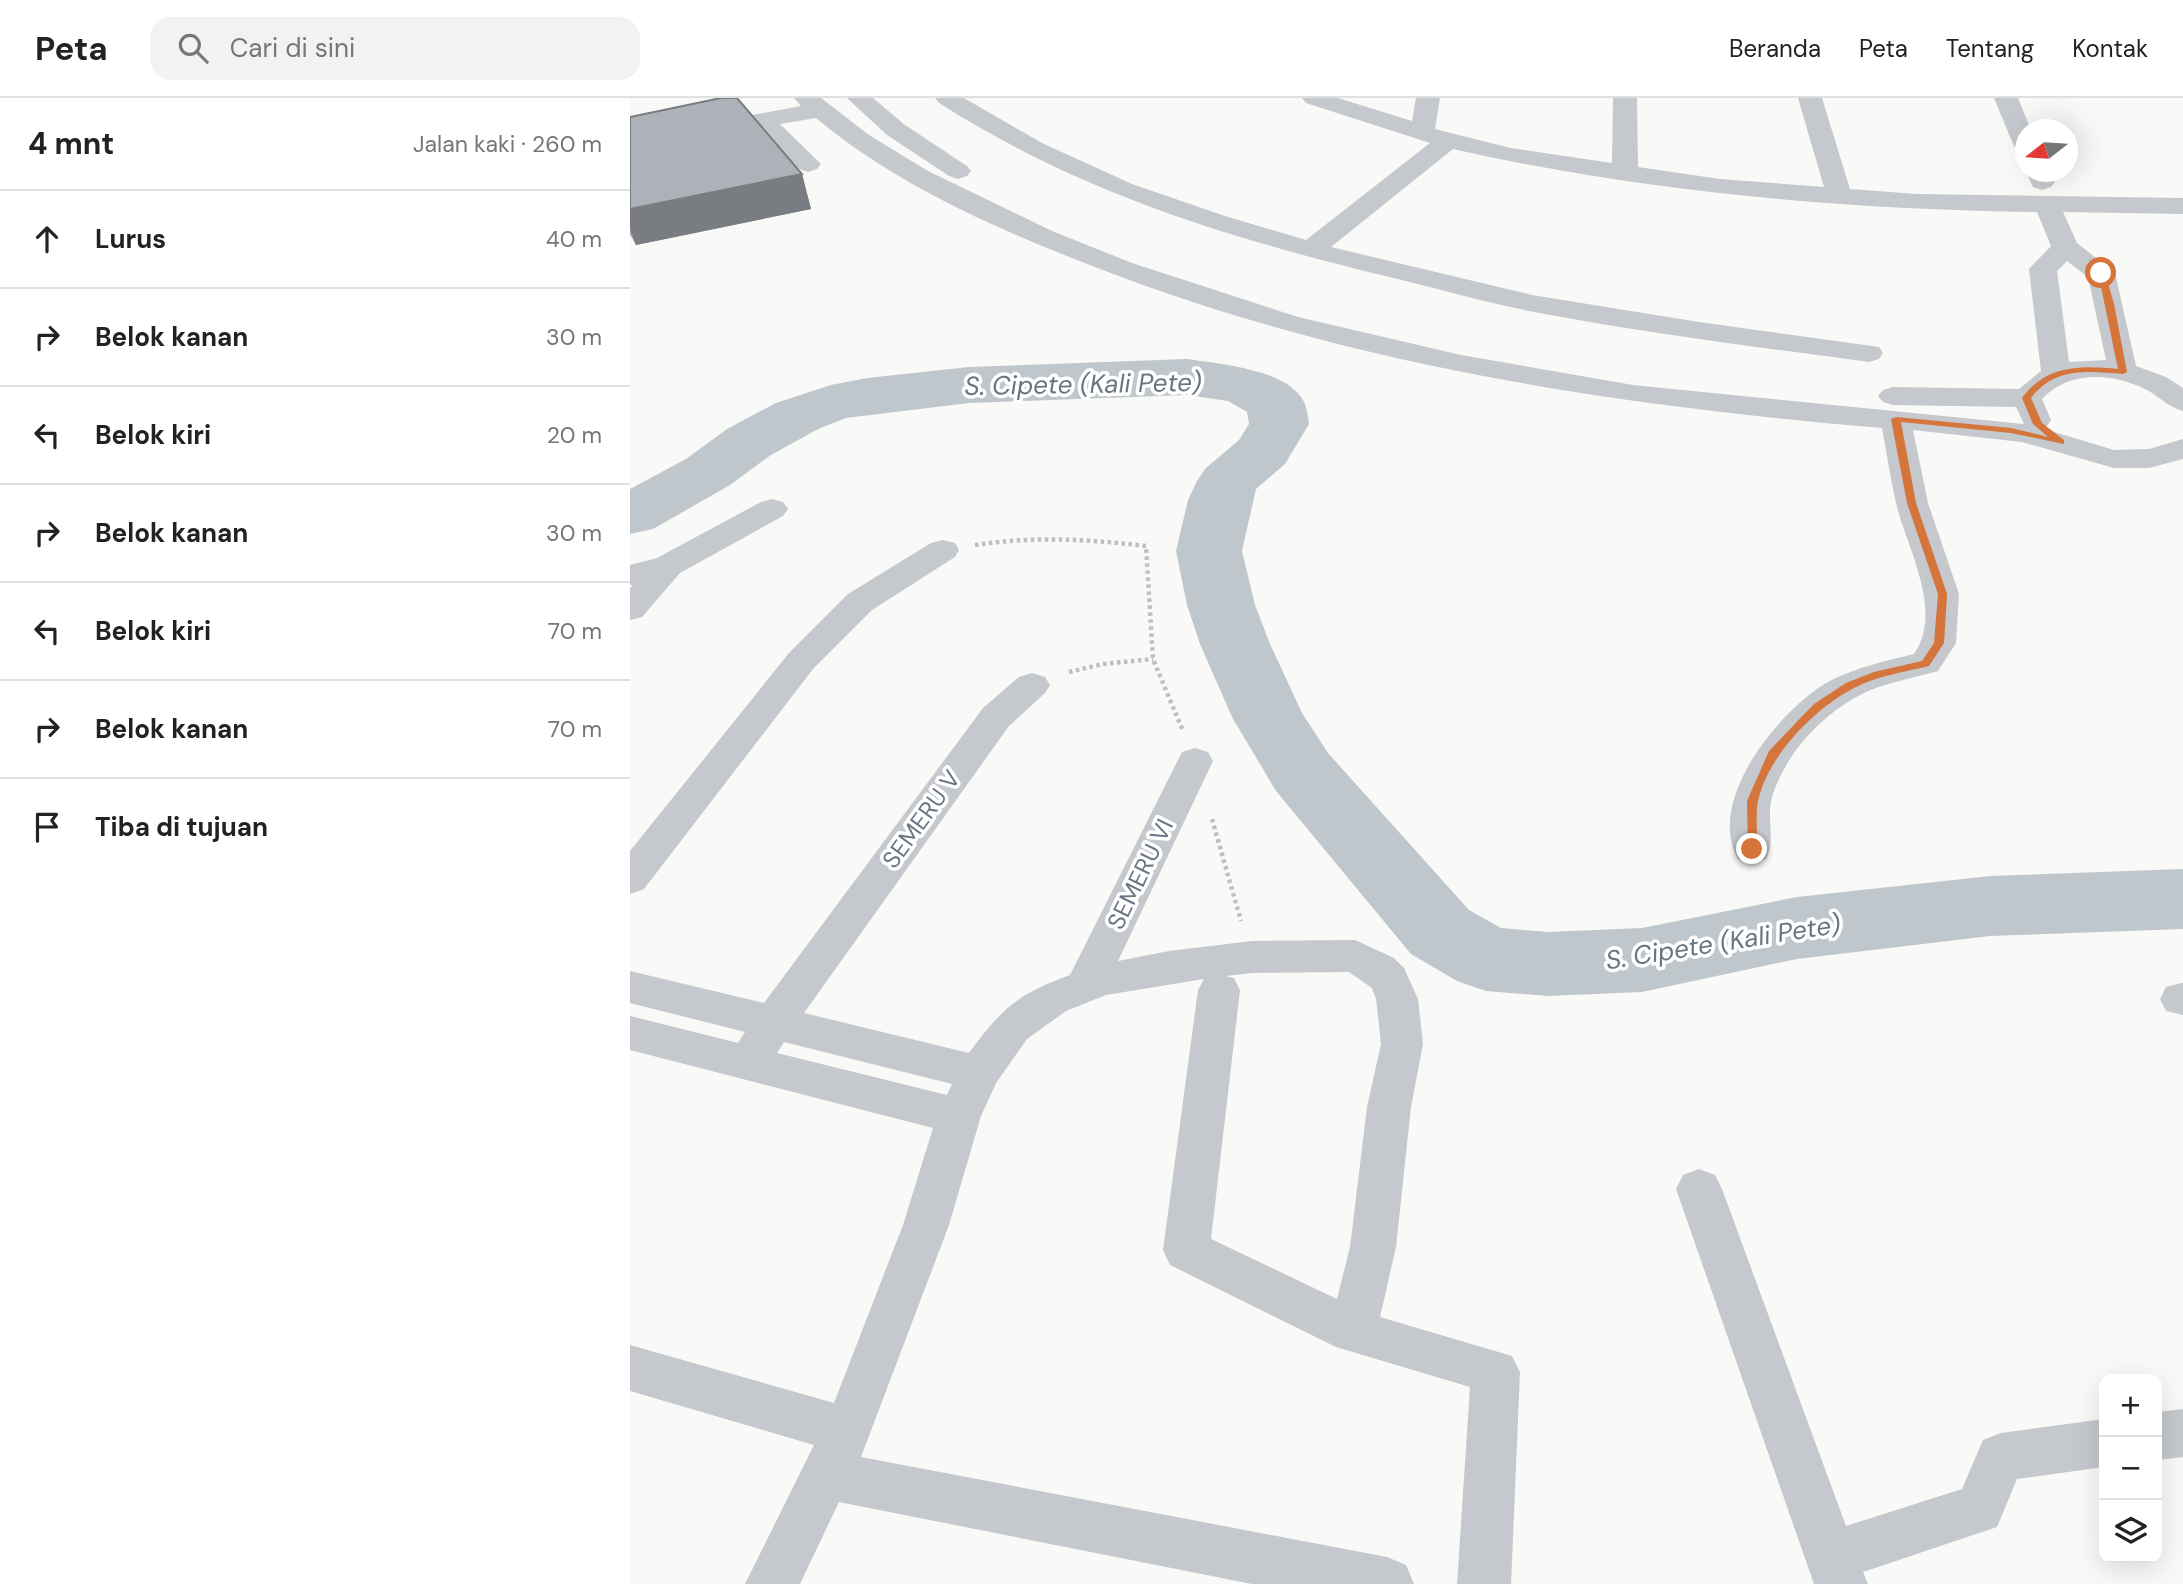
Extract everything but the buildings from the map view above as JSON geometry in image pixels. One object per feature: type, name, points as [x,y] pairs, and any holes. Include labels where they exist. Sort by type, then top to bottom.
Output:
[{"type":"street","points":[[859,98],[896,130],[959,172],[1036,213],[1125,252],[1228,288],[1343,321],[1496,353],[1602,371],[1717,384],[1884,396],[2026,398]]},
{"type":"street","points":[[947,98],[1033,149],[1102,182],[1228,227],[1311,250],[1532,303],[1699,331],[1869,353]]},
{"type":"street","points":[[1314,98],[1448,141],[1511,155],[1720,187],[1917,202],[2042,186],[2183,206]]},
{"type":"street","points":[[1422,132],[1428,98]]},
{"type":"street","points":[[1625,98],[1625,174]]},
{"type":"street","points":[[1810,98],[1839,197]]},
{"type":"street","points":[[2006,98],[2015,120]]},
{"type":"street","points":[[808,164],[751,114],[813,104],[894,162],[986,212],[1099,261],[1230,305],[1378,345],[1541,378],[1715,403],[2011,430],[2061,442],[2093,455],[2129,460],[2162,457],[2183,448]]},
{"type":"street","points":[[1311,250],[1448,141]]},
{"type":"street","points":[[2042,186],[2065,247],[2101,273],[2123,372]]},
{"type":"street","points":[[2056,373],[2043,269],[2065,247]]},
{"type":"street","points":[[2026,398],[2035,386],[2056,373],[2087,368],[2123,372],[2170,385],[2183,402]]},
{"type":"street","points":[[2026,398],[2038,424],[2061,442]]},
{"type":"street","points":[[1752,849],[1752,801],[1773,754],[1818,706],[1850,685],[1926,663],[1939,643],[1942,594],[1912,503],[1896,419]]},
{"type":"street","points":[[630,575],[668,566],[772,509]]},
{"type":"street","points":[[630,879],[801,661],[860,602],[943,550]]},
{"type":"street","points":[[630,609],[668,566]]},
{"type":"street","name":"SEMERU V","points":[[748,1063],[774,1022],[996,717],[1032,685]]},
{"type":"street","name":"SEMERU VI","points":[[1085,986],[1195,761]]},
{"type":"street","points":[[772,1584],[848,1431],[926,1225],[959,1116],[979,1073],[1012,1027],[1051,999],[1101,980],[1170,967],[1252,957],[1355,957],[1379,969],[1389,979],[1397,999],[1402,1044],[1390,1107],[1373,1247],[1353,1331]]},
{"type":"street","points":[[630,987],[979,1073]]},
{"type":"street","points":[[1219,990],[1185,1250],[1353,1331],[1495,1372],[1484,1584]]},
{"type":"street","points":[[630,1033],[959,1116]]},
{"type":"street","points":[[1699,1189],[1837,1570],[1979,1509],[2001,1457],[2099,1444]]},
{"type":"street","points":[[630,1368],[848,1431]]},
{"type":"street","points":[[2162,1435],[2183,1433]]},
{"type":"street","points":[[826,1475],[1387,1584]]},
{"type":"path","points":[[943,550],[1031,536],[1146,546]]},
{"type":"path","points":[[1032,685],[1061,674],[1103,664],[1153,659]]},
{"type":"waterway","name":"S. Cipete (Kali Pete)","points":[[630,515],[708,472],[749,442],[797,416],[831,403],[867,396],[969,385],[1187,377],[1244,386],[1275,403],[1279,424],[1263,451],[1228,481],[1220,500],[1209,551],[1221,605],[1235,644],[1268,717],[1302,772],[1440,932],[1486,959],[1548,964],[1642,960],[1797,928],[1990,906],[2183,899]]},
{"type":"route","points":[[1752,849],[1752,801],[1773,754],[1818,706],[1850,685],[1878,674],[1926,663],[1939,643],[1942,594],[1912,503],[1896,419],[2011,430],[2061,442],[2038,424],[2026,398],[2035,386],[2056,373],[2087,368],[2123,372],[2101,273]]}]
